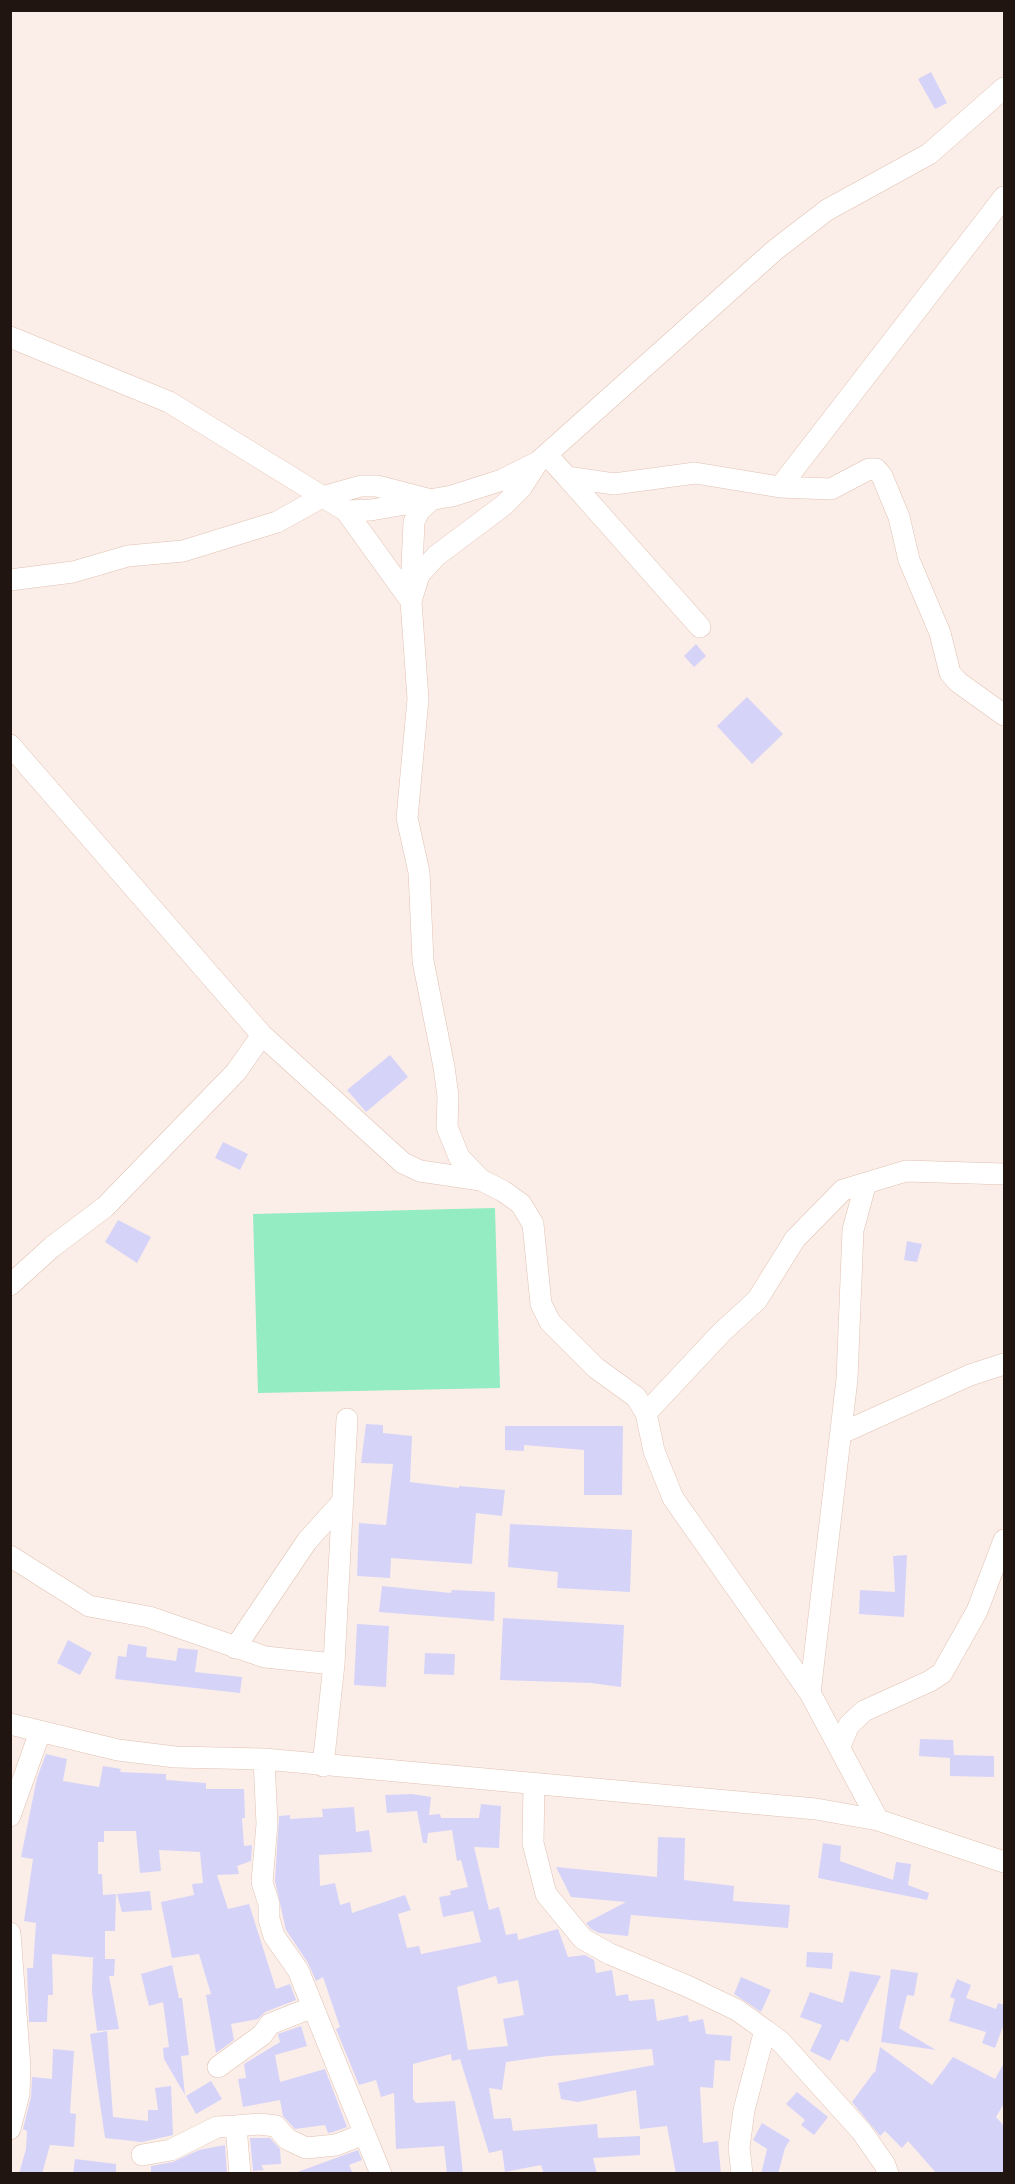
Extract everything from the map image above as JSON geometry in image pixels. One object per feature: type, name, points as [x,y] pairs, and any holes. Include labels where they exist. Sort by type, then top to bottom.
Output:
[{"type":"street","points":[[411,601],[419,575],[436,556],[504,505],[542,458],[775,250],[827,210],[929,154],[1005,88]]},
{"type":"street","points":[[780,487],[1005,197]]},
{"type":"street","points":[[10,337],[169,402],[346,511],[411,601]]},
{"type":"street","points":[[542,458],[567,477],[700,627]]},
{"type":"street","points":[[346,511],[371,510],[430,500],[502,480],[542,458]]},
{"type":"street","points":[[567,477],[614,484],[695,473],[780,487],[831,489],[869,469],[876,469],[882,476],[899,517],[909,560],[940,633],[950,673],[958,682],[1005,715]]},
{"type":"street","points":[[10,580],[73,572],[128,556],[183,551],[277,522],[322,497],[344,489],[369,486],[430,500]]},
{"type":"street","points":[[430,500],[419,511],[414,522],[411,601],[418,699],[407,818],[418,872],[423,961],[448,1096],[447,1127],[459,1156],[481,1180]]},
{"type":"street","points":[[10,745],[262,1035],[403,1163],[420,1171],[481,1180],[503,1191],[521,1204],[533,1224],[540,1304],[550,1322],[565,1340],[596,1368],[636,1397],[646,1413],[654,1451],[673,1498],[810,1693],[878,1820]]},
{"type":"street","points":[[10,1285],[52,1247],[105,1207],[236,1072],[262,1035]]},
{"type":"street","points":[[646,1413],[722,1332],[757,1300],[795,1239],[843,1190],[865,1186],[906,1171],[1005,1174]]},
{"type":"street","points":[[810,1693],[842,1433],[852,1295],[853,1230],[865,1186]]},
{"type":"street","points":[[842,1433],[970,1375],[1005,1364]]},
{"type":"street","points":[[323,1766],[334,1664],[347,1419]]},
{"type":"street","points":[[235,1648],[307,1541],[343,1500]]},
{"type":"street","points":[[840,1746],[849,1725],[864,1711],[930,1681],[942,1673],[978,1611],[1005,1540]]},
{"type":"street","points":[[10,1556],[89,1606],[149,1617],[265,1657],[334,1664]]},
{"type":"street","points":[[10,1724],[118,1750],[175,1757],[264,1759],[816,1809],[878,1820],[1005,1862]]},
{"type":"street","points":[[10,1816],[39,1732]]},
{"type":"street","points":[[264,1759],[267,1824],[262,1882],[269,1904],[269,1919],[274,1936],[298,1970],[381,2174]]},
{"type":"street","points":[[534,1784],[533,1844],[546,1894],[583,1939],[610,1954],[647,1968],[737,2010],[782,2042],[862,2132],[885,2165],[888,2174]]},
{"type":"street","points":[[10,1933],[20,2067],[19,2094],[10,2129]]},
{"type":"street","points":[[218,2067],[262,2035],[270,2024],[313,2007]]},
{"type":"street","points":[[742,2174],[739,2147],[744,2110],[765,2030]]},
{"type":"street","points":[[142,2155],[171,2150],[217,2127],[260,2124],[276,2126],[287,2139],[306,2148],[336,2145],[364,2134]]},
{"type":"street","points":[[236,2126],[240,2174]]},
{"type":"green space","points":[[495,1208],[500,1388],[258,1393],[253,1214]]},
{"type":"building","points":[[931,72],[947,103],[935,109],[918,79]]},
{"type":"building","points":[[696,644],[706,656],[694,667],[684,656]]},
{"type":"building","points":[[747,697],[783,734],[752,764],[717,726]]},
{"type":"building","points":[[390,1055],[408,1077],[366,1112],[347,1090]]},
{"type":"building","points":[[223,1142],[248,1154],[240,1170],[215,1158]]},
{"type":"building","points":[[118,1220],[151,1237],[137,1263],[105,1242]]},
{"type":"building","points":[[907,1241],[922,1244],[917,1262],[904,1260]]},
{"type":"building","points":[[366,1424],[383,1425],[383,1433],[412,1436],[410,1482],[459,1488],[459,1486],[505,1490],[502,1516],[476,1513],[472,1564],[391,1558],[390,1578],[357,1576],[359,1523],[386,1525],[393,1464],[361,1463]]},
{"type":"building","points":[[505,1426],[623,1426],[622,1495],[584,1495],[584,1450],[524,1445],[524,1451],[505,1450]]},
{"type":"building","points":[[510,1524],[632,1530],[630,1592],[557,1588],[558,1572],[508,1567]]},
{"type":"building","points":[[907,1555],[904,1617],[859,1614],[860,1590],[895,1592],[893,1556]]},
{"type":"building","points":[[382,1586],[451,1593],[452,1590],[495,1592],[494,1621],[379,1612]]},
{"type":"building","points":[[503,1618],[624,1625],[621,1687],[591,1683],[500,1680]]},
{"type":"building","points":[[357,1624],[389,1626],[386,1687],[354,1685]]},
{"type":"building","points":[[68,1640],[92,1653],[80,1675],[57,1663]]},
{"type":"building","points":[[128,1644],[147,1647],[146,1657],[176,1661],[178,1648],[198,1650],[195,1672],[242,1677],[240,1693],[115,1679],[118,1656],[126,1657]]},
{"type":"building","points":[[425,1653],[455,1654],[454,1675],[424,1674]]},
{"type":"building","points":[[920,1739],[953,1740],[954,1755],[994,1756],[994,1777],[950,1776],[950,1758],[919,1756]]},
{"type":"building","points":[[46,1754],[67,1759],[63,1781],[99,1787],[103,1766],[121,1769],[120,1772],[166,1774],[166,1780],[206,1783],[206,1789],[244,1789],[245,1818],[242,1818],[244,1846],[252,1845],[251,1861],[237,1866],[239,1874],[217,1875],[228,1909],[249,1904],[276,1989],[290,1984],[296,2000],[265,2012],[258,2019],[231,2024],[234,2040],[216,2053],[206,1995],[211,1994],[199,1954],[172,1958],[161,1902],[194,1895],[192,1884],[203,1883],[200,1852],[159,1850],[161,1871],[140,1873],[136,1831],[104,1831],[104,1842],[98,1842],[98,1874],[102,1874],[103,1895],[116,1894],[115,1931],[105,1931],[105,1959],[115,1959],[114,1976],[109,1976],[119,2029],[97,2031],[92,1992],[93,1958],[99,1958],[52,1954],[53,1995],[48,1995],[47,2022],[29,2022],[27,1968],[33,1968],[36,1923],[24,1921],[33,1859],[21,1857],[37,1778]]},
{"type":"building","points":[[412,1794],[431,1797],[429,1815],[440,1814],[441,1818],[479,1818],[481,1804],[501,1806],[499,1848],[474,1847],[489,1910],[499,1907],[506,1935],[517,1933],[518,1940],[558,1929],[568,1957],[585,1955],[594,1960],[596,1973],[612,1970],[616,1996],[628,1994],[629,2001],[654,1999],[657,2021],[688,2015],[689,2022],[703,2019],[706,2034],[732,2036],[730,2061],[715,2060],[713,2088],[700,2087],[703,2143],[718,2141],[721,2174],[676,2174],[667,2126],[640,2129],[636,2090],[578,2102],[561,2099],[558,2083],[654,2065],[652,2049],[549,2056],[506,2062],[502,2090],[489,2088],[494,2119],[511,2118],[513,2131],[597,2124],[598,2138],[640,2136],[640,2155],[593,2158],[597,2174],[544,2174],[541,2165],[505,2172],[502,2150],[489,2153],[460,2059],[452,2061],[451,2054],[413,2064],[413,2099],[416,2103],[455,2101],[463,2174],[447,2174],[444,2146],[396,2149],[394,2093],[381,2097],[376,2080],[359,2085],[336,2029],[340,2027],[323,1977],[316,1981],[308,1963],[286,1930],[275,1881],[279,1816],[290,1815],[290,1819],[323,1817],[322,1809],[354,1807],[356,1832],[369,1830],[372,1852],[319,1855],[320,1886],[335,1883],[340,1905],[350,1902],[352,1913],[405,1895],[411,1910],[398,1914],[407,1948],[419,1946],[421,1954],[481,1942],[473,1911],[443,1917],[439,1897],[451,1895],[450,1891],[468,1887],[461,1860],[457,1861],[452,1830],[428,1833],[427,1843],[423,1843],[417,1811],[387,1813],[385,1795]],"holes":[[[496,1976],[498,1984],[518,1980],[524,2015],[503,2019],[508,2046],[468,2050],[457,1987]]]},
{"type":"building","points":[[658,1837],[685,1838],[684,1880],[734,1886],[733,1901],[790,1905],[788,1928],[631,1915],[628,1936],[599,1933],[591,1929],[586,1923],[626,1902],[571,1897],[556,1867],[657,1877]]},
{"type":"building","points":[[823,1843],[841,1846],[840,1861],[893,1880],[896,1862],[911,1864],[908,1885],[929,1893],[927,1900],[818,1878]]},
{"type":"building","points":[[150,1891],[152,1910],[122,1912],[117,1894]]},
{"type":"building","points":[[807,1952],[833,1953],[832,1969],[806,1967]]},
{"type":"building","points":[[172,1965],[179,1998],[182,1998],[189,2055],[181,2056],[185,2095],[164,2059],[163,2048],[169,2047],[163,2002],[149,2006],[141,1974]]},
{"type":"building","points":[[891,1969],[918,1973],[914,1996],[907,1995],[899,2028],[936,2050],[881,2042]]},
{"type":"building","points":[[850,1971],[881,1976],[848,2042],[841,2039],[830,2061],[810,2051],[822,2025],[800,2017],[810,1992],[843,2003]]},
{"type":"building","points":[[741,1977],[771,1990],[761,2012],[734,1994]]},
{"type":"building","points":[[957,1979],[971,1985],[966,1998],[996,2009],[998,2003],[1005,2005],[1005,2021],[995,2048],[982,2043],[986,2032],[949,2021],[955,1999],[950,1997]]},
{"type":"building","points":[[301,2026],[307,2046],[275,2055],[280,2082],[325,2069],[347,2127],[328,2133],[325,2125],[295,2129],[283,2116],[280,2100],[243,2107],[238,2079],[246,2078],[244,2064],[280,2042],[278,2034]]},
{"type":"building","points":[[107,2031],[113,2117],[148,2121],[148,2110],[158,2110],[155,2088],[171,2086],[173,2135],[142,2142],[105,2138],[90,2034]]},
{"type":"building","points":[[880,2047],[932,2085],[953,2057],[995,2079],[1005,2061],[1005,2102],[996,2117],[1005,2127],[1005,2174],[937,2174],[908,2141],[902,2148],[885,2131],[880,2136],[852,2102],[875,2073]]},
{"type":"building","points":[[53,2049],[74,2051],[70,2113],[76,2114],[74,2147],[50,2145],[42,2174],[19,2174],[26,2149],[27,2131],[23,2129],[31,2097],[32,2077],[52,2079]]},
{"type":"building","points":[[211,2081],[222,2099],[196,2114],[186,2096]]},
{"type":"building","points":[[797,2092],[828,2117],[814,2135],[801,2125],[805,2120],[786,2104]]},
{"type":"building","points":[[762,2123],[790,2140],[785,2148],[778,2174],[761,2174],[767,2149],[753,2140]]},
{"type":"building","points":[[250,2138],[270,2138],[280,2149],[281,2164],[261,2165],[264,2170],[253,2171]]},
{"type":"building","points":[[225,2145],[227,2174],[151,2174],[151,2166],[173,2162],[199,2150]]},
{"type":"building","points":[[358,2150],[362,2160],[349,2165],[353,2174],[292,2174]]},
{"type":"building","points":[[75,2159],[116,2164],[116,2174],[73,2174]]}]
